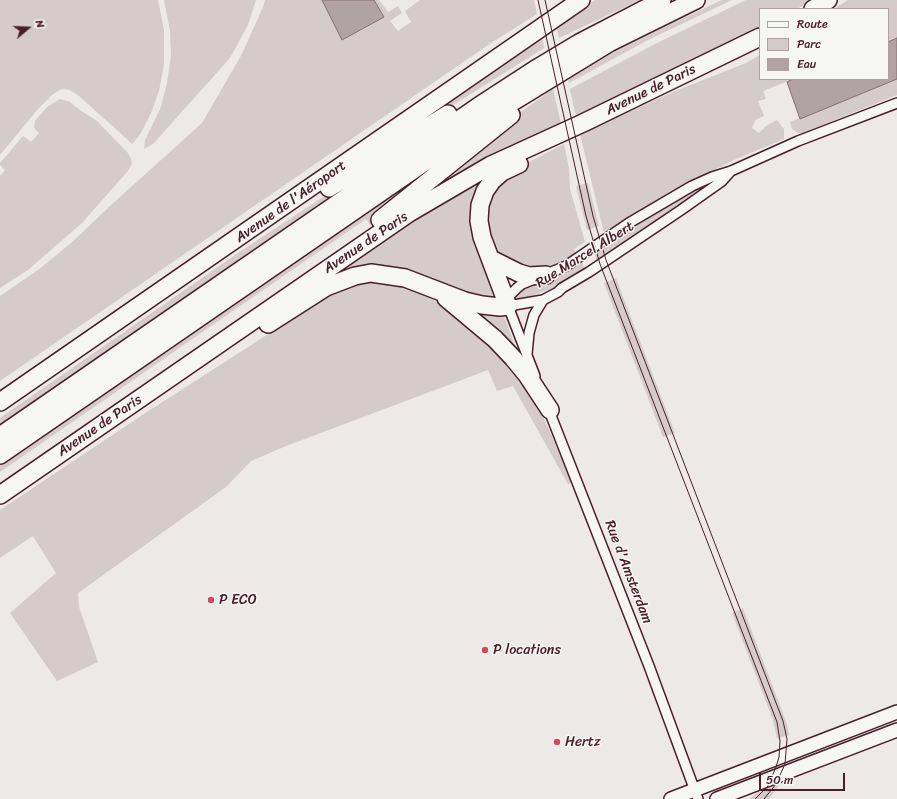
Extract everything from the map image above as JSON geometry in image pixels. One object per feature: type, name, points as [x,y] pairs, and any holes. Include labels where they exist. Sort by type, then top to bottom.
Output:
[{"type":"highway","name":"Avenue de l'Aéroport","points":[[0,402],[581,0]]},
{"type":"highway","points":[[0,436],[473,110],[539,67],[586,40],[662,0]]},
{"type":"highway","points":[[0,455],[499,110],[609,43],[696,0]]},
{"type":"highway","points":[[815,8],[828,0]]},
{"type":"highway","name":"Avenue de Paris","points":[[0,495],[409,213],[491,165],[583,123],[759,37]]},
{"type":"highway","points":[[573,65],[544,92],[524,104],[507,117],[392,211],[249,312],[240,321],[234,334],[254,332],[326,287],[355,276],[371,273],[405,278],[464,300],[482,305],[500,307],[508,306],[482,237],[479,221],[480,205],[485,191],[492,181],[502,172],[556,145],[583,123]]},
{"type":"highway","points":[[186,274],[202,272],[208,269],[326,190],[509,76],[526,68],[539,67]]},
{"type":"highway","points":[[491,259],[519,273],[529,276],[546,275]]},
{"type":"highway","points":[[435,289],[495,339],[527,376],[550,410]]},
{"type":"street","name":"Rue Marcel Albert","points":[[731,171],[722,181],[558,292],[543,300],[508,306],[512,292],[522,284],[566,266],[623,226],[669,198],[712,177],[731,171],[798,141],[897,103]]},
{"type":"street","name":"Rue d'Amsterdam","points":[[527,357],[529,333],[534,315],[543,300]]},
{"type":"street","name":"Rue d'Amsterdam","points":[[508,306],[655,681],[696,794]]},
{"type":"street","points":[[671,799],[696,794],[799,749],[897,712]]},
{"type":"street","points":[[717,799],[897,730]]},
{"type":"street","points":[[799,749],[805,765]]},
{"type":"green space","points":[[0,0],[158,0],[164,30],[164,64],[159,91],[151,113],[141,133],[132,144],[79,96],[70,90],[62,89],[53,94],[38,109],[0,155]]},
{"type":"green space","points":[[164,0],[256,0],[248,25],[230,58],[153,144],[144,149],[145,140],[161,107],[167,83],[171,55],[170,31]]},
{"type":"green space","points":[[265,0],[322,0],[342,40],[384,17],[374,0],[379,0],[388,12],[398,6],[402,13],[390,21],[398,31],[411,22],[405,11],[420,0],[534,0],[537,14],[491,43],[0,381],[0,296],[38,270],[71,243],[202,123],[242,54]]},
{"type":"green space","points":[[595,0],[640,0],[559,38],[556,26]]},
{"type":"green space","points":[[722,0],[732,0],[648,40],[569,83],[568,80],[609,55]]},
{"type":"green space","points":[[746,0],[812,0],[799,8],[759,8],[759,30],[576,117],[570,89],[657,43]]},
{"type":"green space","points":[[848,0],[897,0],[897,38],[889,42],[889,8],[836,8]]},
{"type":"green space","points":[[542,37],[544,48],[426,122],[400,134]]},
{"type":"green space","points":[[759,56],[759,80],[790,80],[763,91],[766,99],[758,101],[764,116],[755,120],[752,128],[759,133],[766,126],[777,120],[784,129],[784,139],[734,160],[670,192],[604,233],[580,134],[673,92],[746,63]]},
{"type":"green space","points":[[897,79],[897,95],[802,133],[798,133],[792,129],[790,122]]},
{"type":"green space","points":[[553,89],[561,124],[533,136],[451,180],[446,173],[500,127]]},
{"type":"green space","points":[[60,99],[70,102],[96,120],[128,153],[132,164],[127,172],[82,223],[28,270],[0,288],[0,176],[5,170],[0,163],[23,136],[31,142],[39,133],[34,128],[35,121],[47,107]]},
{"type":"green space","points":[[564,144],[569,168],[570,189],[585,242],[574,249],[577,255],[560,265],[535,272],[498,258],[489,245],[484,204],[493,188],[523,165]]},
{"type":"green space","points":[[383,165],[278,236],[270,238],[243,256],[213,282],[0,429],[0,418],[238,253],[358,174]]},
{"type":"green space","points":[[495,171],[483,186],[497,299],[340,276],[338,270],[405,224]]},
{"type":"green space","points":[[416,175],[421,182],[400,190],[385,207],[401,201],[370,225],[366,219],[0,472],[0,462],[136,370],[169,351],[226,310],[229,304],[277,275],[379,205]]},
{"type":"green space","points":[[588,183],[599,226],[587,230],[576,186]]},
{"type":"green space","points":[[704,185],[705,187],[597,262],[594,251],[672,202]]},
{"type":"green space","points":[[581,260],[585,270],[560,285],[532,296],[519,299],[515,298],[517,293],[526,286],[561,273]]},
{"type":"green space","points":[[616,278],[675,433],[663,437],[604,283]]},
{"type":"green space","points":[[366,282],[384,282],[411,289],[460,314],[505,356],[532,393],[572,483],[568,484],[513,386],[497,391],[488,370],[286,446],[251,461],[226,487],[78,593],[79,607],[98,662],[57,681],[10,613],[56,573],[33,536],[0,558],[0,510],[150,410],[315,304],[340,289]]},
{"type":"green space","points":[[470,309],[497,314],[505,318],[519,357]]},
{"type":"green space","points":[[743,608],[787,724],[789,735],[777,739],[773,720],[732,613]]},
{"type":"green space","points":[[780,784],[769,799],[749,799],[757,793]]},
{"type":"water","points":[[322,0],[374,0],[384,17],[342,40]]},
{"type":"water","points":[[897,38],[897,79],[800,119],[787,82],[791,80],[889,80],[889,42]]},
{"type":"tram line","points":[[538,0],[586,216],[600,264],[777,722],[780,741],[779,757],[768,786],[755,799]]},
{"type":"tram line","points":[[545,0],[593,216],[606,260],[783,721],[787,739],[785,764],[776,784],[764,799]]},
{"type":"place","name":"P ECO","points":[[211,600]]},
{"type":"place","name":"P locations","points":[[485,650]]},
{"type":"place","name":"Hertz","points":[[557,742]]}]
